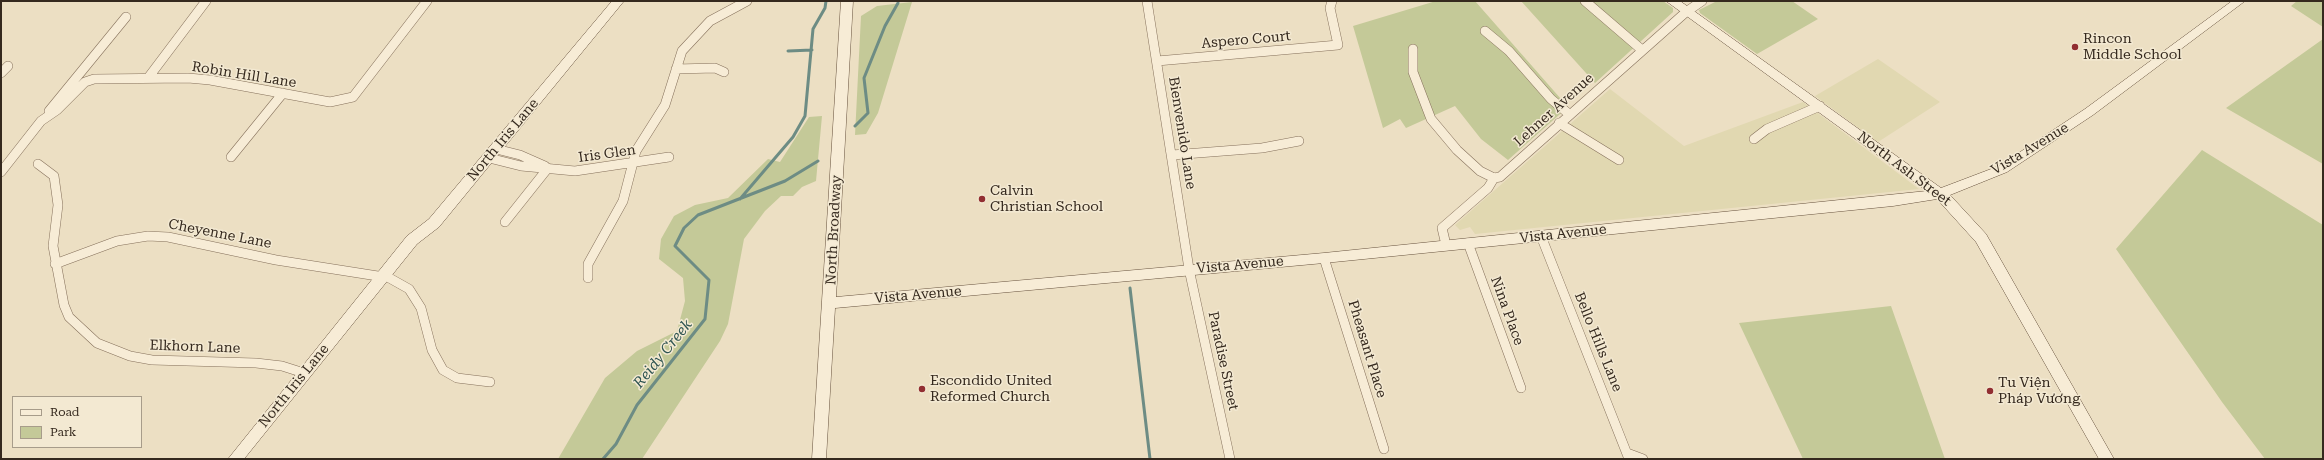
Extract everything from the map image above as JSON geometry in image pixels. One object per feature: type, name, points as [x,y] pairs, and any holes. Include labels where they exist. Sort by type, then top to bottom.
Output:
[{"type":"street","points":[[148,78],[206,1]]},
{"type":"street","name":"Robin Hill Lane","points":[[1,172],[41,121],[58,110],[85,82],[102,78],[210,80],[330,102],[353,97],[427,1]]},
{"type":"street","name":"North Iris Lane","points":[[235,459],[412,240],[434,222],[618,1]]},
{"type":"street","points":[[588,278],[588,264],[623,202],[632,164],[641,141],[665,105],[682,51],[702,28],[722,13],[747,1]]},
{"type":"street","name":"North Broadway","points":[[819,459],[830,303],[847,1]]},
{"type":"street","name":"Bienvenido Lane","points":[[1147,1],[1189,269]]},
{"type":"street","name":"Aspero Court","points":[[1157,61],[1338,45],[1330,8],[1332,1]]},
{"type":"street","points":[[1585,1],[1642,50]]},
{"type":"street","name":"North Ash Street","points":[[1672,1],[1820,106],[1940,194],[1960,213],[1981,238],[2107,459]]},
{"type":"street","name":"Lehner Avenue","points":[[1446,245],[1442,228],[1488,188],[1494,178],[1504,175],[1569,114],[1686,12],[1702,1]]},
{"type":"street","name":"Vista Avenue","points":[[830,303],[1189,269],[1324,258],[1886,201],[1940,194],[2003,169],[2089,112],[2239,1]]},
{"type":"street","points":[[41,121],[126,17]]},
{"type":"street","points":[[1485,31],[1509,51],[1550,99],[1569,114]]},
{"type":"street","points":[[1413,49],[1413,72],[1432,119],[1457,150],[1480,171],[1494,178]]},
{"type":"street","points":[[1,73],[8,66]]},
{"type":"street","points":[[676,69],[715,68],[724,72]]},
{"type":"street","points":[[232,157],[283,93]]},
{"type":"street","points":[[1754,139],[1767,129],[1820,106]]},
{"type":"street","points":[[1559,123],[1619,160]]},
{"type":"street","points":[[1172,155],[1262,148],[1299,141]]},
{"type":"street","name":"Iris Glen","points":[[492,154],[521,166],[575,171],[632,164],[669,157]]},
{"type":"street","name":"Elkhorn Lane","points":[[38,164],[54,176],[58,205],[53,246],[55,264],[64,305],[69,317],[96,343],[130,356],[152,360],[256,363],[282,366],[304,373]]},
{"type":"street","points":[[505,222],[548,168]]},
{"type":"street","name":"Cheyenne Lane","points":[[55,264],[117,241],[148,236],[168,237],[276,260],[384,276],[409,289],[421,308],[432,350],[443,370],[457,378],[490,382]]},
{"type":"street","name":"Bello Hills Lane","points":[[1541,236],[1628,456]]},
{"type":"street","name":"Nina Place","points":[[1468,243],[1521,388]]},
{"type":"street","name":"Pheasant Place","points":[[1324,258],[1384,449]]},
{"type":"street","name":"Paradise Street","points":[[1189,269],[1230,459]]},
{"type":"street","points":[[1628,456],[1643,459]]},
{"type":"shaded area","points":[[1878,59],[1940,102],[1878,142],[1815,96]]},
{"type":"shaded area","points":[[1610,89],[1684,146],[1803,102],[1919,189],[1475,234],[1470,227],[1460,230],[1455,225]]},
{"type":"green space","points":[[1436,1],[1475,1],[1568,107],[1508,160],[1481,139],[1455,106],[1406,128],[1400,119],[1383,128],[1353,26]]},
{"type":"green space","points":[[1521,1],[1663,1],[1673,8],[1673,12],[1595,83]]},
{"type":"green space","points":[[1717,1],[1792,1],[1818,19],[1757,54],[1700,13],[1699,10]]},
{"type":"green space","points":[[2297,1],[2323,1],[2323,27],[2291,6]]},
{"type":"green space","points":[[912,2],[878,113],[866,134],[855,135],[861,16],[877,6]]},
{"type":"green space","points":[[2323,39],[2323,164],[2226,108]]},
{"type":"green space","points":[[822,116],[816,181],[802,187],[793,196],[781,196],[765,211],[744,239],[728,324],[720,341],[642,459],[558,459],[605,378],[637,351],[677,331],[685,301],[683,278],[659,259],[661,239],[674,216],[695,205],[728,198],[768,159],[780,162],[809,117]]},
{"type":"green space","points":[[2202,150],[2323,225],[2323,459],[2265,459],[2222,402],[2116,249]]},
{"type":"green space","points":[[1891,306],[1945,459],[1803,459],[1739,323]]},
{"type":"waterway","points":[[811,50],[813,29],[825,8],[826,1]]},
{"type":"waterway","name":"Reidy Creek","points":[[855,126],[868,113],[864,78],[885,26],[898,3]]},
{"type":"waterway","points":[[741,198],[793,137],[805,116],[811,50]]},
{"type":"waterway","points":[[788,51],[811,50]]},
{"type":"waterway","name":"Reidy Creek","points":[[741,198],[785,181],[818,161]]},
{"type":"waterway","name":"Reidy Creek","points":[[603,459],[616,444],[637,405],[705,319],[709,280],[675,246],[684,228],[698,215],[741,198]]},
{"type":"waterway","points":[[1130,288],[1150,459]]},
{"type":"place","name":"Rincon Middle School","points":[[2075,47]]},
{"type":"place","name":"Calvin Christian School","points":[[982,199]]},
{"type":"place","name":"Escondido United Reformed Church","points":[[922,389]]},
{"type":"place","name":"Tu Viện Pháp Vương","points":[[1990,391]]}]
